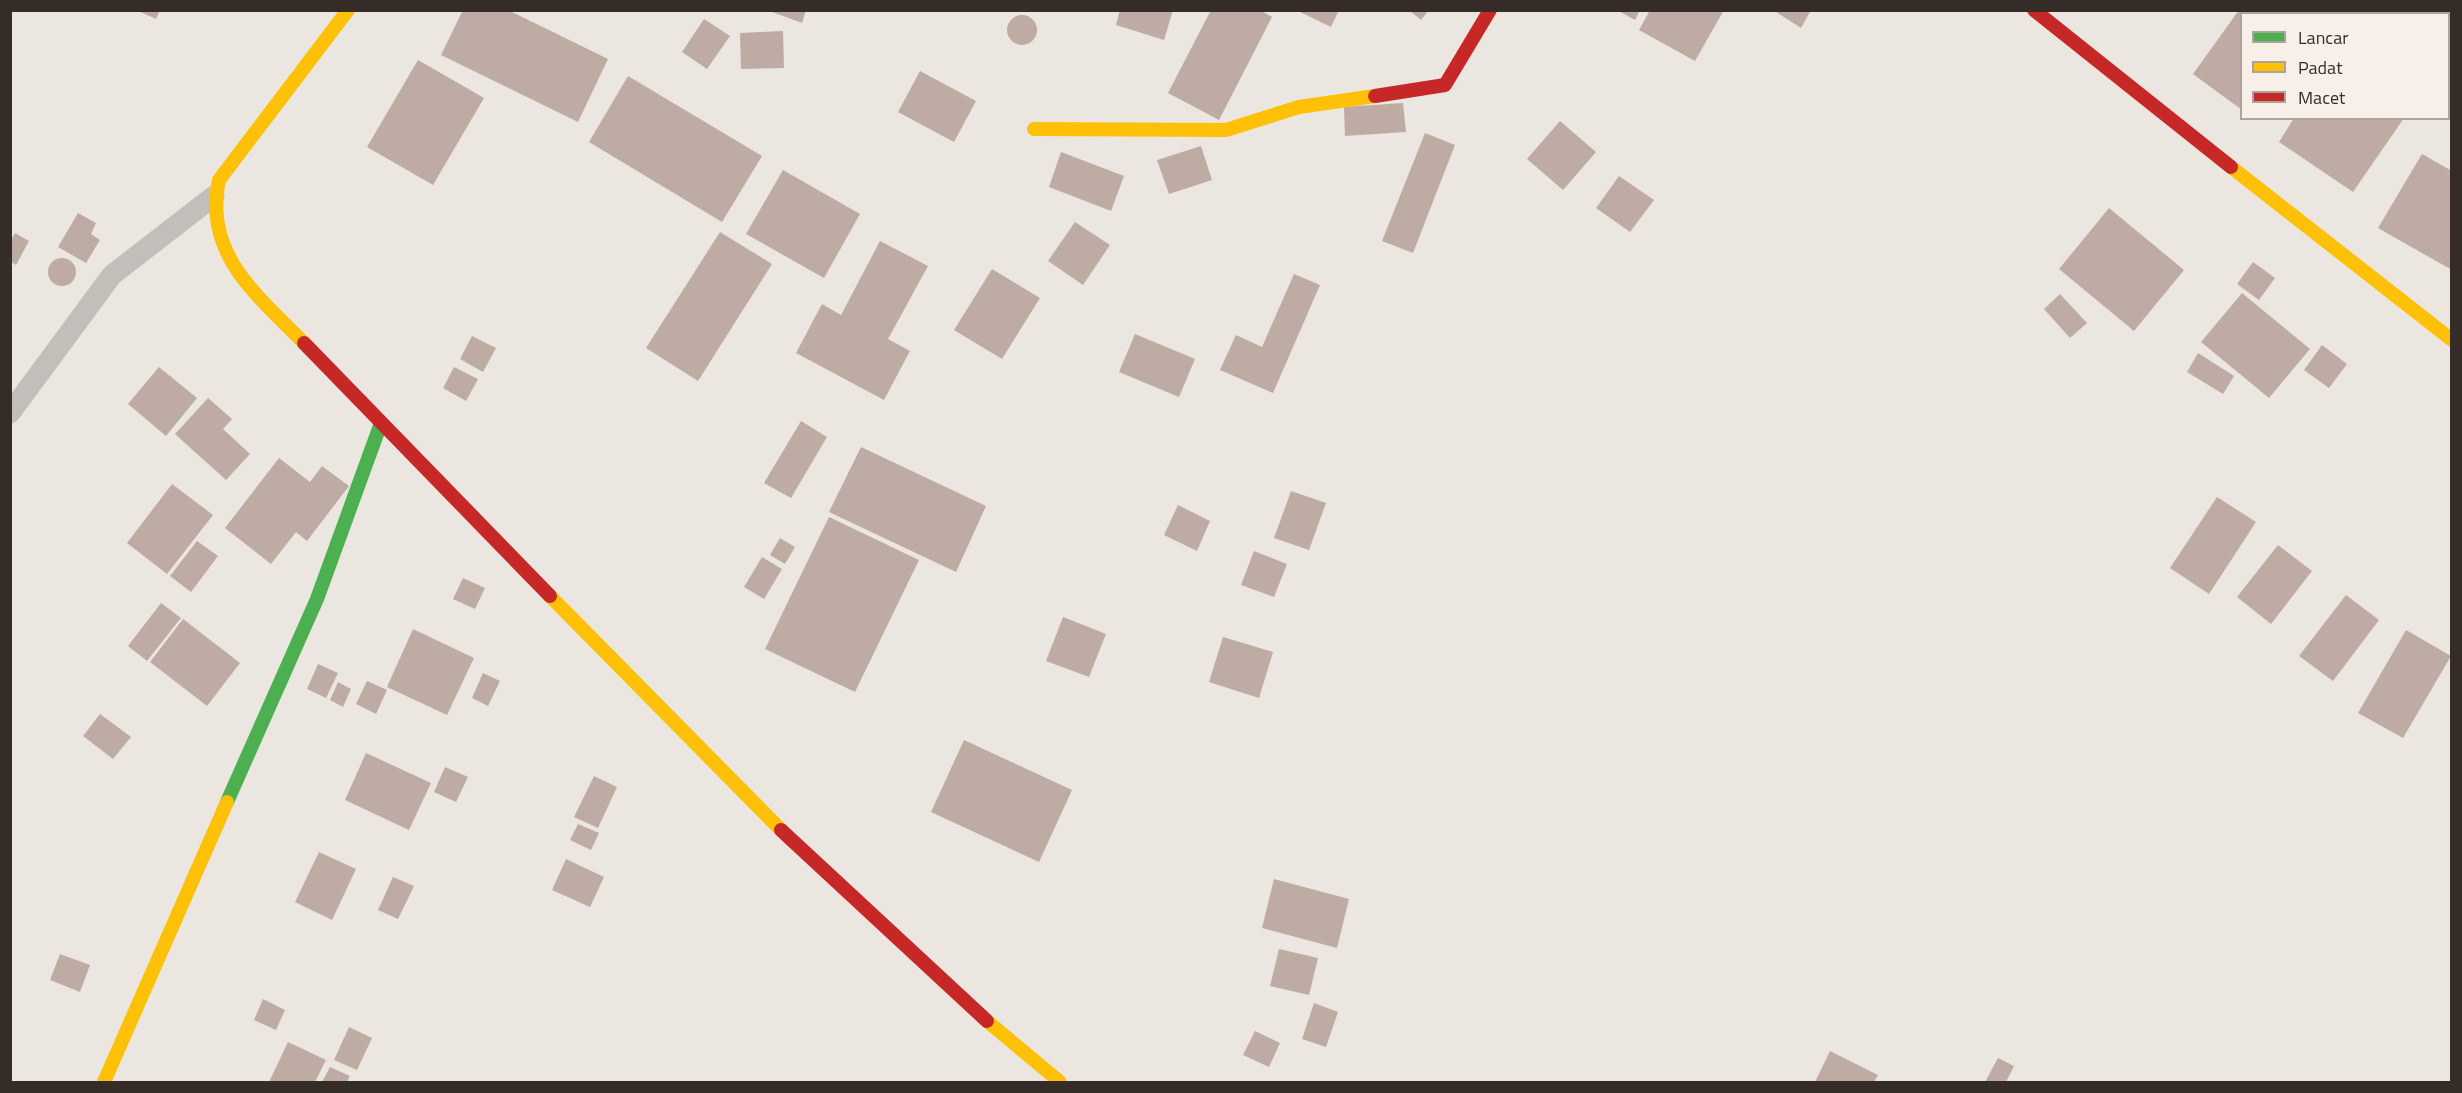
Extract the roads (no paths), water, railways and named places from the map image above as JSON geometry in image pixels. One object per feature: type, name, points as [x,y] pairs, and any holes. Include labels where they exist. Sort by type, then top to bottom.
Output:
[{"type":"street","points":[[348,10],[219,180],[214,196],[218,236],[232,265],[256,294],[760,812],[975,1011],[1060,1083]]},
{"type":"street","points":[[1034,129],[1226,130],[1299,106],[1445,85],[1490,10]]},
{"type":"street","points":[[2034,10],[2411,310],[2451,339]]},
{"type":"street","points":[[104,1083],[317,599],[381,423]]},
{"type":"lane","points":[[10,413],[112,275],[214,196]]}]
